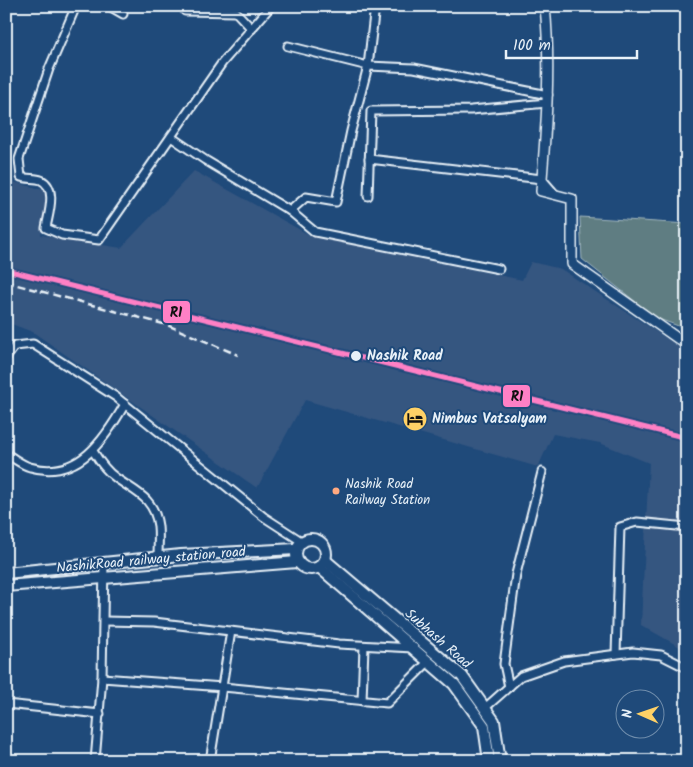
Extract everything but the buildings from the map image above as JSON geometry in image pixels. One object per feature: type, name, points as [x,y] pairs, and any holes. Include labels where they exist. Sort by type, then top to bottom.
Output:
[{"type":"main road","points":[[6,573],[298,545],[310,538],[319,541],[325,548],[322,563],[310,569],[297,562],[298,545]]},
{"type":"main road","name":"NashikRoad railway station road","points":[[6,586],[297,562]]},
{"type":"main road","name":"Subhash Road","points":[[322,563],[454,684],[484,726],[489,761]]},
{"type":"main road","name":"Subhash Road","points":[[322,563],[462,676],[494,721],[500,761]]},
{"type":"street","points":[[76,6],[49,68],[19,160],[21,177],[40,179],[47,184],[50,202],[46,228],[62,235],[99,240],[222,63],[272,6]]},
{"type":"street","points":[[109,6],[123,14]]},
{"type":"street","points":[[290,211],[306,197],[336,202],[350,131],[368,66],[375,6]]},
{"type":"street","points":[[545,6],[548,37],[547,99],[541,191],[572,199],[572,264],[687,345]]},
{"type":"street","points":[[189,10],[221,9],[236,12],[252,29]]},
{"type":"street","points":[[288,46],[368,66],[414,68],[547,99]]},
{"type":"street","points":[[368,196],[371,111],[471,110],[547,99]]},
{"type":"street","points":[[171,137],[205,160],[290,211],[315,232],[499,269]]},
{"type":"street","points":[[370,158],[542,179]]},
{"type":"street","points":[[6,358],[16,346],[32,344],[126,404],[298,545]]},
{"type":"street","points":[[6,454],[30,467],[45,469],[68,466],[93,451],[108,433],[126,404]]},
{"type":"street","points":[[93,451],[102,465],[116,478],[148,500],[158,525],[158,557]]},
{"type":"street","points":[[509,687],[504,664],[516,574],[542,472]]},
{"type":"street","points":[[616,654],[620,527],[637,522],[687,527]]},
{"type":"street","points":[[95,761],[102,678],[104,563]]},
{"type":"street","points":[[104,621],[154,622],[364,646],[413,648]]},
{"type":"street","points":[[210,761],[231,631]]},
{"type":"street","points":[[362,701],[364,646]]},
{"type":"street","points":[[485,708],[521,676],[564,661],[633,652],[661,655],[687,668]]},
{"type":"street","points":[[102,678],[222,687],[387,703],[428,662]]},
{"type":"street","points":[[6,704],[100,714]]},
{"type":"shaded area","points":[[194,171],[311,236],[522,280],[531,262],[561,269],[687,352],[687,651],[641,625],[649,463],[600,443],[553,434],[538,467],[305,400],[257,488],[33,332],[6,322],[6,180],[48,191],[41,235],[121,248]]},
{"type":"green space","points":[[580,217],[687,224],[687,329],[656,318],[582,259]]},
{"type":"railway","points":[[6,282],[167,325],[238,355]]},
{"type":"transit line","name":"R1","points":[[6,270],[687,438]]},
{"type":"place","name":"Nashik Road","points":[[356,356]]},
{"type":"place","name":"Nimbus Vatsalyam","points":[[415,419]]},
{"type":"place","name":"Nashik Road Railway Station","points":[[336,491]]}]
